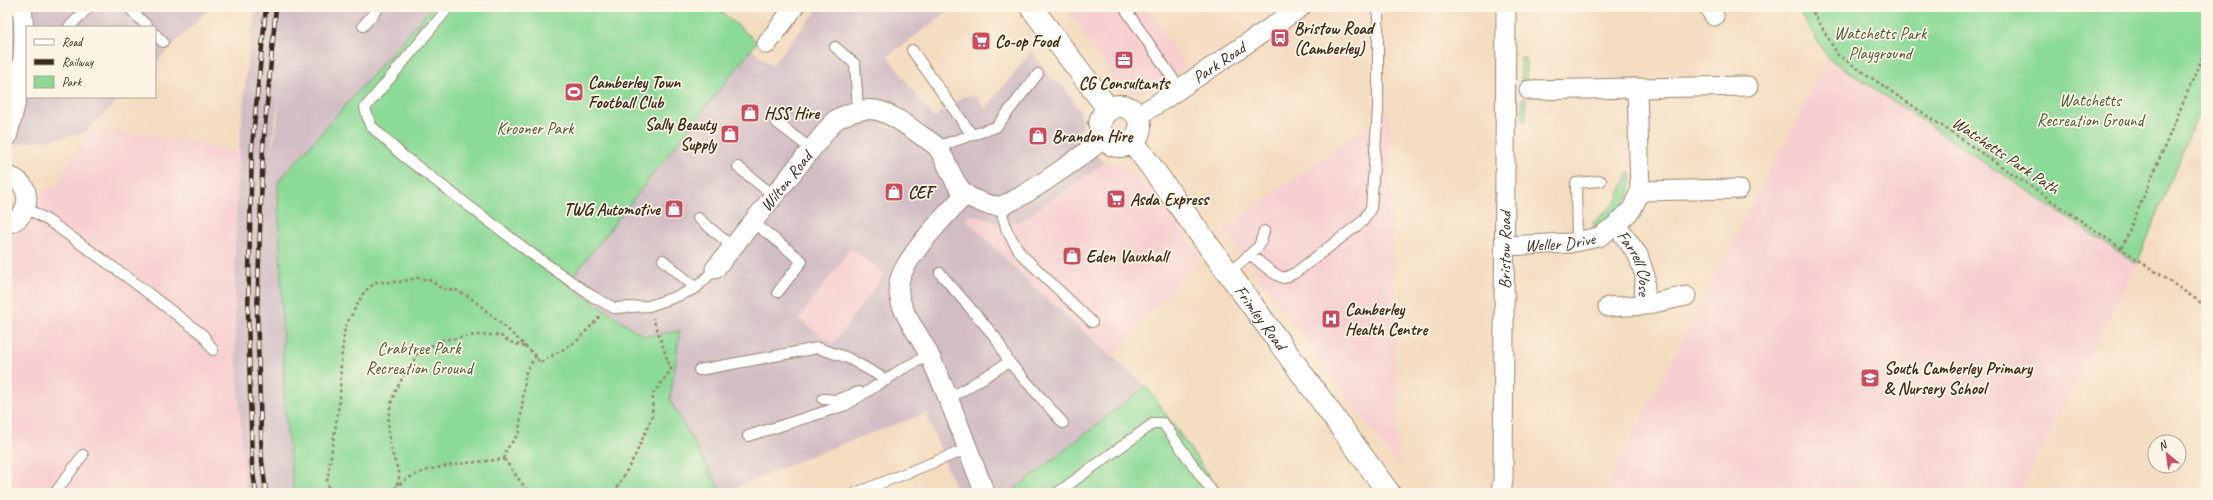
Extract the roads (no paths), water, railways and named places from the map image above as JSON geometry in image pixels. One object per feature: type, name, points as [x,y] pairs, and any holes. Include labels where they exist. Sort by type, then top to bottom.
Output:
[{"type":"main road","points":[[1031,7],[1109,110]]},
{"type":"main road","points":[[1122,106],[1129,108],[1136,116],[1140,128],[1133,142],[1120,147],[1113,145],[1104,138],[1100,129],[1100,122],[1109,110],[1122,106]]},
{"type":"main road","name":"Frimley Road","points":[[1133,142],[1389,493]]},
{"type":"street","points":[[7,137],[19,90],[19,69],[24,23],[22,7]]},
{"type":"street","points":[[767,44],[794,7]]},
{"type":"street","name":"Park Road","points":[[1136,116],[1180,89],[1301,7]]},
{"type":"street","name":"Bristow Road","points":[[1501,493],[1503,480],[1506,7]]},
{"type":"street","points":[[1529,90],[1748,86]]},
{"type":"street","name":"Weller Drive","points":[[1505,246],[1577,242],[1599,237],[1616,225],[1632,209],[1640,191],[1637,89]]},
{"type":"street","name":"Wilton Road","points":[[715,269],[835,120],[851,111],[866,108],[892,114],[936,147],[954,180],[966,194],[984,203],[1000,206]]},
{"type":"street","points":[[1000,206],[1019,198],[1090,151],[1104,138]]},
{"type":"street","points":[[7,176],[13,177],[25,189],[27,197],[26,208],[22,215],[7,224]]},
{"type":"street","points":[[1640,191],[1739,189]]},
{"type":"street","points":[[966,194],[948,212],[902,270],[899,284],[900,297],[906,314],[929,354],[985,493]]},
{"type":"street","name":"Farrell Close","points":[[1616,225],[1638,255],[1645,276],[1644,305]]},
{"type":"street","name":"Farrell Close","points":[[1608,307],[1644,305],[1686,296]]},
{"type":"lane","points":[[70,26],[89,7]]},
{"type":"lane","points":[[128,7],[147,26]]},
{"type":"lane","points":[[363,26],[379,7]]},
{"type":"lane","name":"Wilton Road","points":[[450,7],[365,108],[370,125],[402,155],[532,254],[592,296],[614,308],[649,306],[696,288],[715,269]]},
{"type":"lane","points":[[1124,7],[1180,89]]},
{"type":"lane","points":[[1250,254],[1262,262],[1276,276],[1284,278],[1295,273],[1363,221],[1370,208],[1378,109],[1378,7]]},
{"type":"lane","points":[[156,35],[163,42]]},
{"type":"lane","points":[[835,47],[855,64],[858,110]]},
{"type":"lane","points":[[912,50],[972,135]]},
{"type":"lane","points":[[936,147],[996,127],[1038,74]]},
{"type":"lane","points":[[776,122],[811,149]]},
{"type":"lane","points":[[738,167],[774,196]]},
{"type":"lane","points":[[1577,242],[1576,183],[1601,181]]},
{"type":"lane","points":[[1000,206],[1007,231],[1021,254],[1092,322]]},
{"type":"lane","points":[[26,208],[49,221],[131,280],[203,335],[213,350]]},
{"type":"lane","points":[[698,218],[733,247]]},
{"type":"lane","points":[[753,222],[802,261],[778,292]]},
{"type":"lane","points":[[1228,274],[1259,246],[1264,231]]},
{"type":"lane","points":[[663,260],[696,288]]},
{"type":"lane","points":[[940,273],[996,338],[1008,362],[1062,424]]},
{"type":"lane","points":[[699,370],[818,348],[848,358],[887,380]]},
{"type":"lane","points":[[748,436],[846,405],[902,369],[929,354]]},
{"type":"lane","points":[[947,400],[1008,362]]},
{"type":"lane","points":[[823,399],[836,400],[876,386]]},
{"type":"lane","points":[[1057,493],[1154,423],[1163,423],[1212,493]]},
{"type":"lane","points":[[856,493],[967,449]]},
{"type":"lane","points":[[55,493],[83,455]]},
{"type":"railway","points":[[256,493],[252,465],[248,314],[252,147],[266,7]]},
{"type":"railway","points":[[266,493],[262,461],[257,313],[263,147],[276,7]]},
{"type":"place","name":"Bristow Road (Camberley)","points":[[1280,38]]},
{"type":"place","name":"Co-op Food","points":[[981,41]]},
{"type":"place","name":"CG Consultants","points":[[1124,60]]},
{"type":"place","name":"Camberley Town Football Club","points":[[574,92]]},
{"type":"place","name":"HSS Hire","points":[[750,113]]},
{"type":"place","name":"Sally Beauty Supply","points":[[730,134]]},
{"type":"place","name":"Brandon Hire","points":[[1038,136]]},
{"type":"place","name":"CEF","points":[[894,192]]},
{"type":"place","name":"Asda Express","points":[[1116,199]]},
{"type":"place","name":"TWG Automotive","points":[[674,209]]},
{"type":"place","name":"Eden Vauxhall","points":[[1072,256]]},
{"type":"place","name":"Camberley Health Centre","points":[[1331,319]]},
{"type":"place","name":"South Camberley Primary & Nursery School","points":[[1870,378]]},
{"type":"park label","name":"Watchetts Park Playground","points":[[1880,43]]},
{"type":"park label","name":"Watchetts Recreation Ground","points":[[2090,110]]},
{"type":"park label","name":"Krooner Park","points":[[535,128]]},
{"type":"park label","name":"Crabtree Park Recreation Ground","points":[[419,358]]}]
